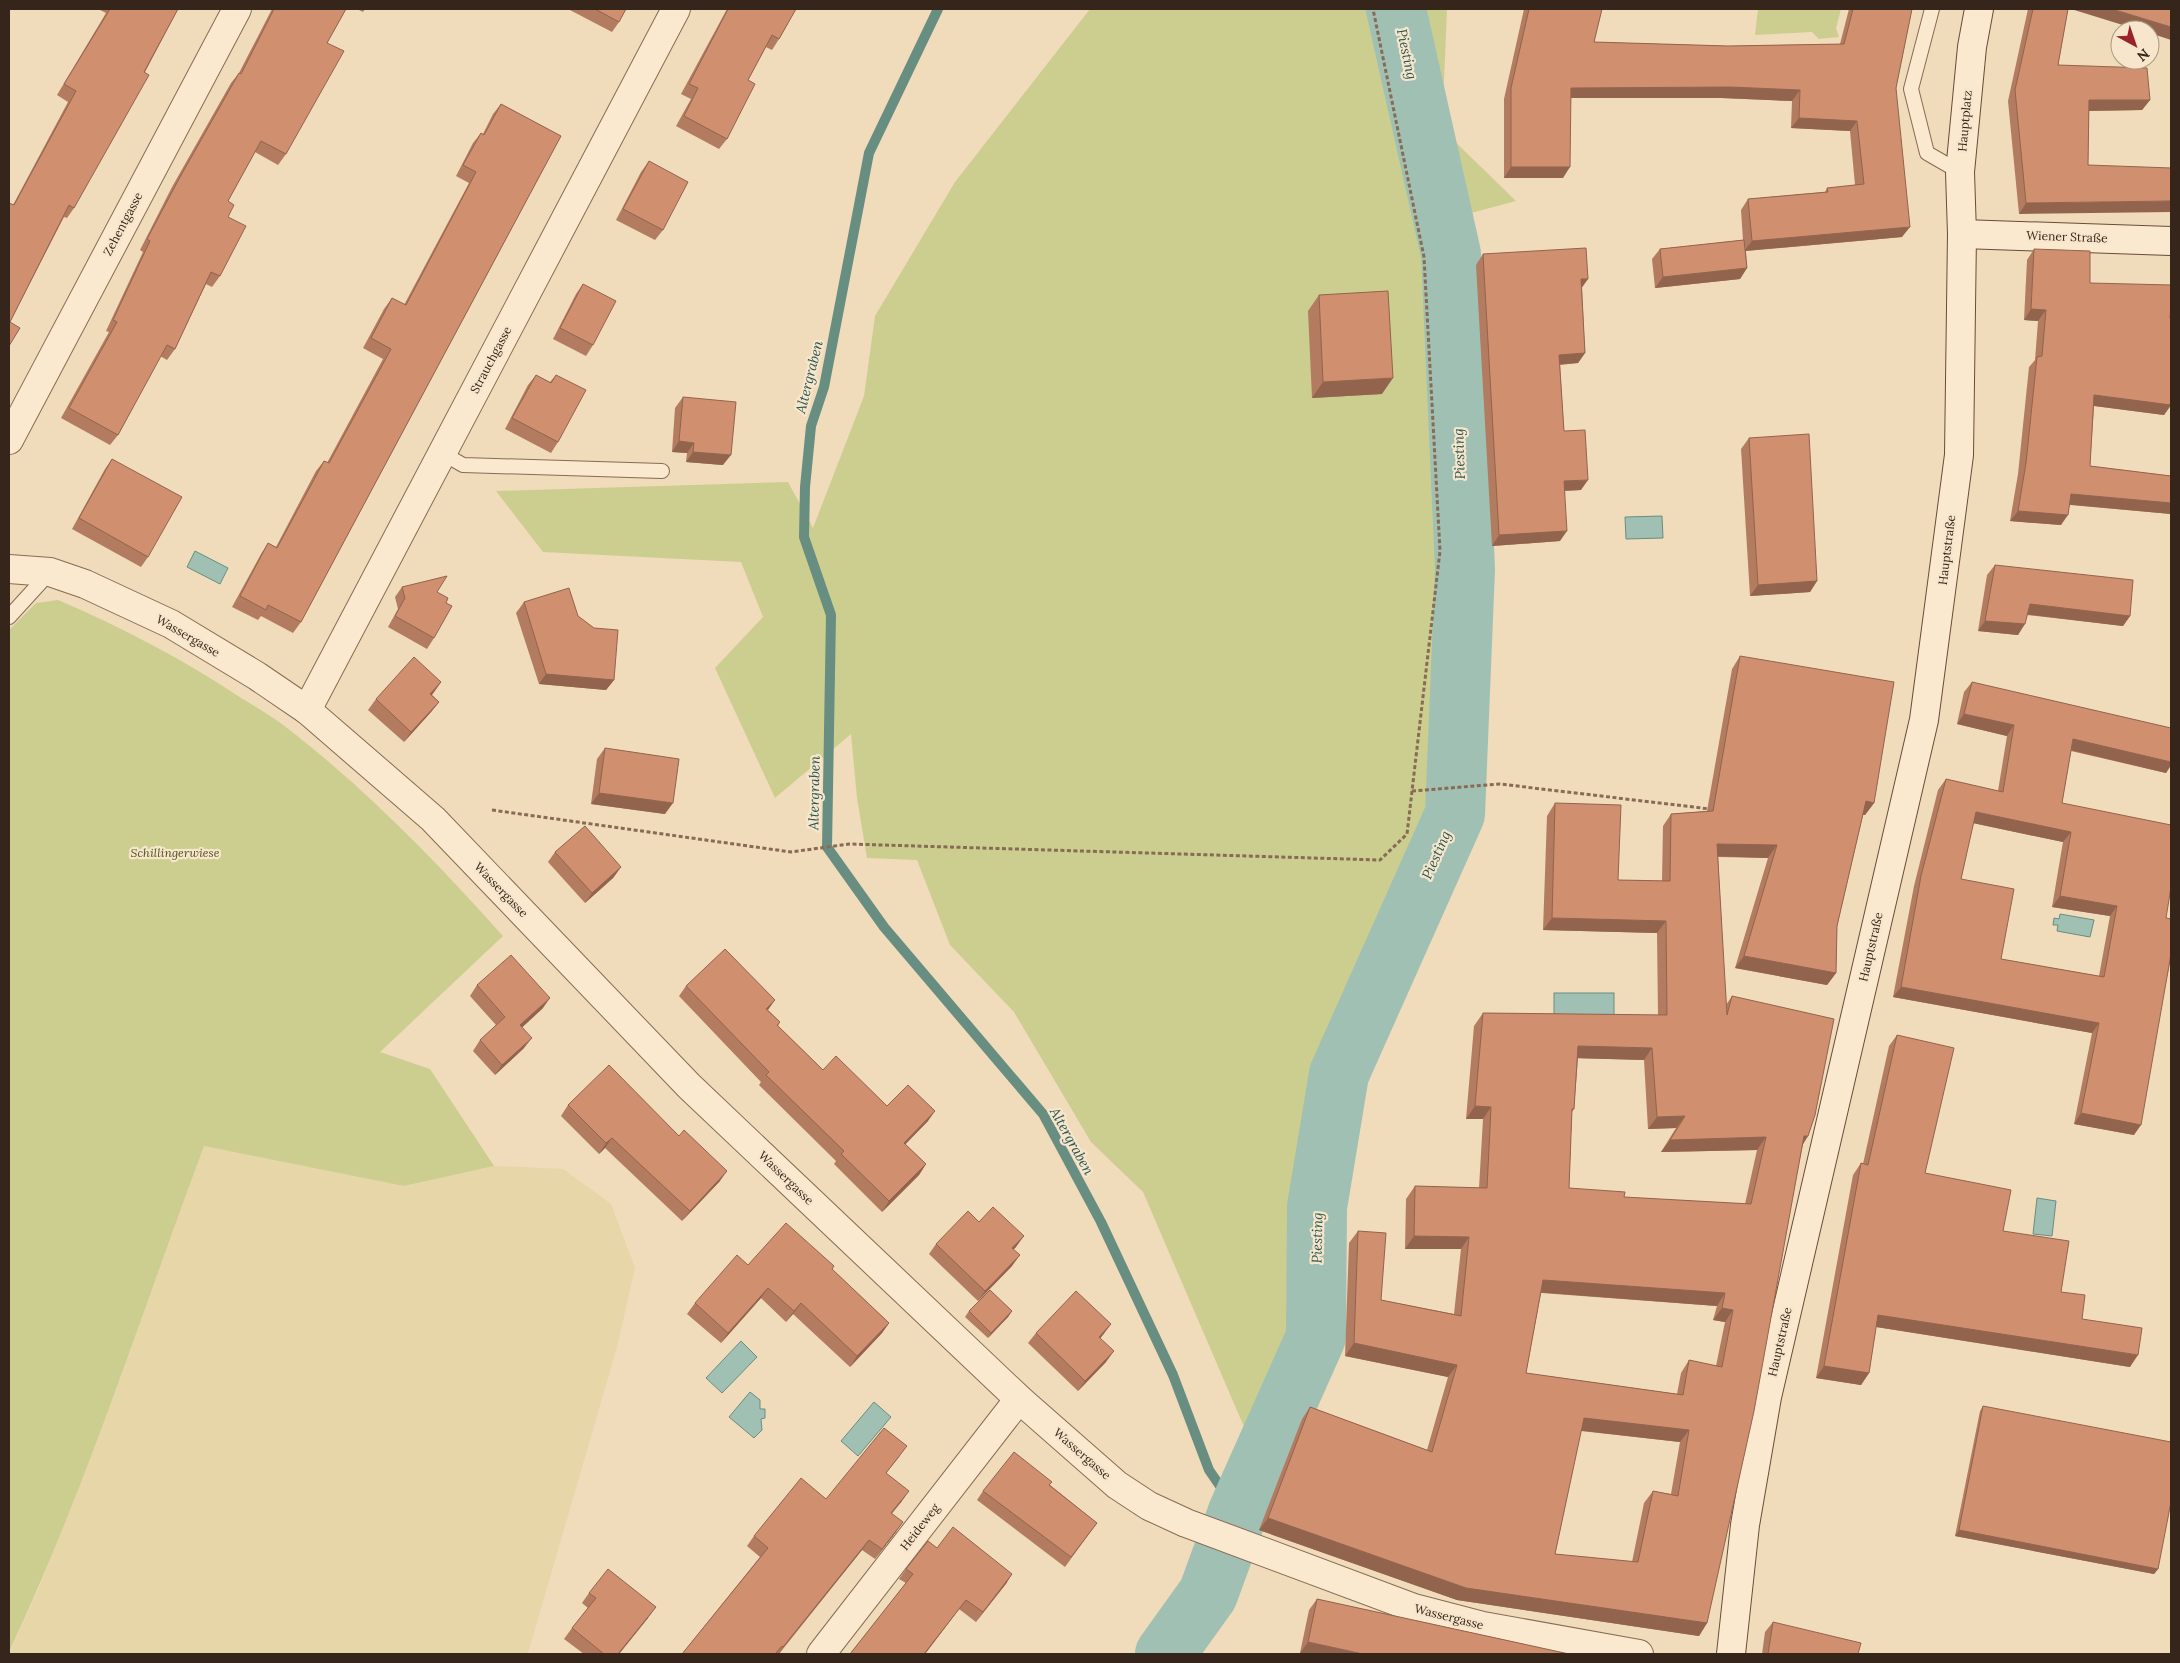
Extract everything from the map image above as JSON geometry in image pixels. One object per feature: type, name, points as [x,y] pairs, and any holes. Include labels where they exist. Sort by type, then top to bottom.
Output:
[{"type":"street","name":"Zehentgasse","points":[[9,440],[237,9]]},
{"type":"street","name":"Strauchgasse","points":[[307,710],[676,9]]},
{"type":"street","name":"Hauptplatz","points":[[1962,234],[1960,172],[1972,47],[1980,9]]},
{"type":"street","name":"Wiener Straße","points":[[1962,234],[2171,241]]},
{"type":"street","name":"Hauptstraße","points":[[1731,1654],[1745,1525],[1766,1397],[1924,720],[1959,455],[1962,234]]},
{"type":"street","name":"Wassergasse","points":[[9,569],[50,572],[85,584],[171,624],[257,676],[307,710],[433,819],[683,1080],[1019,1399],[1117,1485],[1149,1506],[1186,1523],[1414,1608],[1483,1626],[1639,1654]]},
{"type":"street","name":"Heideweg","points":[[821,1654],[1019,1399]]},
{"type":"lane","points":[[1932,9],[1911,89],[1927,153],[1960,172]]},
{"type":"lane","points":[[442,454],[463,465],[662,471]]},
{"type":"lane","points":[[9,617],[50,572]]},
{"type":"path","points":[[492,810],[791,852],[850,844],[1380,860],[1407,834],[1440,551],[1424,257],[1373,9]]},
{"type":"path","points":[[1412,791],[1500,784],[1719,810]]},
{"type":"shaded area","points":[[1662,516],[1663,538],[1626,539],[1625,517]]},
{"type":"shaded area","points":[[195,551],[228,568],[220,584],[187,567]]},
{"type":"shaded area","points":[[2060,914],[2094,920],[2090,937],[2057,931],[2058,925],[2053,925],[2054,918],[2059,919]]},
{"type":"shaded area","points":[[1554,993],[1614,993],[1614,1015],[1554,1015]]},
{"type":"shaded area","points":[[204,1146],[404,1186],[494,1166],[563,1169],[611,1204],[635,1268],[617,1347],[528,1653],[9,1654],[40,1585],[116,1390]]},
{"type":"shaded area","points":[[2037,1198],[2056,1201],[2052,1236],[2033,1234]]},
{"type":"shaded area","points":[[741,1341],[757,1357],[722,1393],[706,1378]]},
{"type":"shaded area","points":[[750,1392],[760,1400],[760,1409],[765,1409],[765,1418],[761,1419],[762,1430],[754,1438],[729,1417]]},
{"type":"shaded area","points":[[874,1402],[891,1417],[858,1456],[841,1441]]},
{"type":"green space","points":[[1090,9],[1447,9],[1442,129],[1516,201],[1456,217],[1459,268],[1433,266],[1448,534],[1446,586],[1457,588],[1438,808],[1367,977],[1317,1085],[1295,1341],[1251,1443],[1143,1192],[1091,1142],[1014,1012],[950,945],[917,860],[867,858],[857,798],[851,734],[775,798],[715,668],[763,617],[741,562],[543,552],[496,491],[788,482],[813,528],[864,396],[875,316],[955,182]]},
{"type":"green space","points":[[1758,9],[1841,9],[1836,28],[1839,37],[1819,39],[1812,32],[1755,35]]},
{"type":"green space","name":"Schillingerwiese","points":[[58,600],[128,632],[173,656],[282,724],[341,773],[398,825],[503,936],[380,1052],[430,1069],[494,1166],[404,1186],[204,1146],[88,1464],[37,1590],[9,1652],[9,630],[36,603]]},
{"type":"green space","points":[[1192,1622],[1192,1654],[1161,1654]]},
{"type":"building","points":[[110,9],[178,9],[144,72],[149,75],[74,208],[69,205],[10,322],[20,328],[9,346],[9,203],[14,205],[76,91],[64,84]]},
{"type":"building","points":[[274,9],[346,9],[327,43],[344,51],[286,154],[261,141],[228,201],[234,205],[228,217],[246,226],[220,276],[211,272],[175,349],[167,345],[118,435],[69,408],[117,322],[113,320],[150,241],[147,239],[239,73],[241,74]]},
{"type":"building","points":[[595,9],[626,9],[619,22]]},
{"type":"building","points":[[728,9],[796,9],[779,39],[772,35],[748,80],[755,84],[727,139],[684,116],[698,88],[689,84]]},
{"type":"building","points":[[1529,9],[1602,9],[1594,42],[1728,46],[1844,44],[1853,9],[1912,9],[1896,88],[1910,227],[1752,241],[1748,199],[1828,192],[1827,188],[1864,184],[1857,121],[1799,118],[1800,90],[1730,87],[1571,88],[1570,167],[1511,167],[1511,88]]},
{"type":"building","points":[[2033,9],[2068,9],[2058,65],[2110,67],[2110,70],[2147,70],[2150,100],[2089,100],[2088,165],[2171,168],[2171,201],[2026,203],[2015,90]]},
{"type":"building","points":[[2112,9],[2171,9],[2171,27],[2160,24],[2160,20],[2148,20]]},
{"type":"building","points":[[501,104],[561,136],[301,622],[268,605],[266,610],[240,596],[268,543],[277,548],[324,461],[329,463],[391,349],[371,338],[392,298],[406,305],[476,172],[463,165],[481,133],[484,135]]},
{"type":"building","points":[[649,161],[688,182],[663,230],[623,209]]},
{"type":"building","points":[[1744,240],[1747,268],[1663,277],[1660,249]]},
{"type":"building","points":[[1586,248],[1588,279],[1581,279],[1585,353],[1559,355],[1564,431],[1585,430],[1588,480],[1564,481],[1567,531],[1499,535],[1483,254]]},
{"type":"building","points":[[2034,249],[2090,251],[2090,283],[2171,285],[2171,405],[2094,395],[2090,466],[2171,476],[2171,503],[2071,494],[2068,515],[2018,511],[2026,463],[2037,357],[2042,356],[2046,310],[2031,309]]},
{"type":"building","points":[[583,284],[616,301],[593,345],[560,328]]},
{"type":"building","points":[[1388,291],[1393,378],[1323,382],[1319,295]]},
{"type":"building","points":[[536,375],[551,383],[556,375],[586,390],[558,442],[512,418]]},
{"type":"building","points":[[683,397],[736,402],[731,455],[693,452],[694,443],[679,441]]},
{"type":"building","points":[[1809,434],[1817,581],[1758,585],[1749,438]]},
{"type":"building","points":[[112,459],[182,497],[148,557],[79,518]]},
{"type":"building","points":[[1995,565],[2133,580],[2130,616],[2030,604],[2025,624],[1985,621]]},
{"type":"building","points":[[447,576],[437,592],[448,598],[446,603],[452,606],[434,638],[395,616],[405,598],[402,587]]},
{"type":"building","points":[[569,588],[578,616],[594,628],[618,630],[614,680],[546,674],[524,602]]},
{"type":"building","points":[[1740,656],[1894,682],[1874,803],[1866,801],[1837,926],[1836,973],[1744,956],[1777,845],[1717,844],[1727,1015],[1732,996],[1834,1019],[1815,1115],[1808,1136],[1804,1136],[1754,1411],[1707,1623],[1466,1588],[1268,1518],[1310,1407],[1432,1452],[1457,1365],[1354,1343],[1358,1231],[1386,1233],[1381,1300],[1461,1316],[1469,1237],[1414,1236],[1415,1186],[1487,1188],[1491,1107],[1475,1106],[1483,1013],[1667,1015],[1666,921],[1552,918],[1555,803],[1621,805],[1618,880],[1670,881],[1671,814],[1713,811]],"holes":[[[1578,1046],[1652,1048],[1657,1117],[1685,1116],[1670,1140],[1766,1137],[1751,1204],[1624,1197],[1625,1192],[1569,1188],[1572,1109],[1574,1109]],[[1543,1280],[1725,1293],[1722,1308],[1733,1310],[1722,1367],[1689,1360],[1683,1395],[1526,1373]],[[1584,1418],[1689,1430],[1678,1496],[1653,1491],[1638,1562],[1555,1554]]]},
{"type":"building","points":[[414,657],[441,682],[430,694],[439,702],[411,732],[376,699]]},
{"type":"building","points":[[1972,682],[2171,728],[2171,762],[2073,739],[2062,803],[2171,825],[2171,887],[2166,918],[2171,919],[2171,954],[2141,1125],[2081,1113],[2099,1023],[1901,987],[1921,876],[1946,779],[2003,792],[2014,725],[1964,714]],"holes":[[[1976,812],[2071,832],[2060,896],[2117,906],[2104,977],[2001,959],[2014,889],[1961,879]]]},
{"type":"building","points":[[605,748],[679,759],[673,803],[599,793]]},
{"type":"building","points":[[585,826],[621,867],[592,893],[555,852]]},
{"type":"building","points":[[725,949],[775,1000],[766,1009],[780,1022],[777,1025],[823,1070],[836,1056],[887,1106],[908,1085],[935,1111],[904,1143],[926,1164],[889,1201],[841,1154],[844,1151],[766,1075],[769,1072],[686,986]]},
{"type":"building","points":[[511,955],[550,998],[520,1025],[532,1038],[502,1065],[480,1040],[505,1017],[477,985]]},
{"type":"building","points":[[1897,1035],[1954,1048],[1925,1173],[2011,1190],[2003,1231],[2069,1241],[2061,1292],[2085,1295],[2082,1319],[2142,1328],[2138,1355],[1878,1315],[1869,1373],[1824,1366],[1861,1163],[1868,1165]]},
{"type":"building","points":[[609,1065],[679,1136],[684,1130],[727,1171],[690,1211],[612,1138],[606,1143],[568,1105]]},
{"type":"building","points":[[993,1207],[1024,1236],[1012,1248],[1020,1255],[985,1291],[936,1244],[968,1211],[979,1222]]},
{"type":"building","points":[[786,1223],[834,1266],[832,1269],[889,1323],[857,1356],[801,1303],[794,1311],[768,1288],[728,1333],[695,1303],[737,1255],[748,1265]]},
{"type":"building","points":[[990,1290],[1012,1311],[991,1333],[969,1311]]},
{"type":"building","points":[[1076,1291],[1111,1324],[1099,1337],[1114,1351],[1085,1381],[1036,1333]]},
{"type":"building","points":[[1983,1406],[2171,1442],[2171,1502],[2158,1569],[1959,1530]]},
{"type":"building","points":[[884,1428],[907,1446],[886,1473],[909,1491],[891,1513],[903,1522],[882,1549],[869,1540],[783,1647],[775,1654],[682,1654],[768,1548],[754,1536],[801,1478],[826,1499]]},
{"type":"building","points":[[1014,1452],[1052,1482],[1049,1485],[1097,1523],[1071,1557],[983,1491]]},
{"type":"building","points":[[953,1527],[1012,1574],[983,1612],[966,1600],[924,1654],[850,1654],[913,1574],[906,1569],[928,1541],[937,1548]]},
{"type":"building","points":[[608,1569],[656,1607],[618,1654],[604,1654],[572,1628],[596,1598],[589,1593]]},
{"type":"building","points":[[1317,1599],[1569,1654],[1363,1654],[1308,1642]]},
{"type":"building","points":[[1773,1622],[1861,1643],[1858,1654],[1768,1654]]},
{"type":"waterway","name":"Altergraben","points":[[938,9],[869,153],[824,387],[811,426],[805,487],[804,537],[831,615],[827,847],[884,927],[1043,1114],[1101,1222],[1173,1375],[1209,1470],[1238,1512]]},
{"type":"waterway","name":"Piesting","points":[[1165,1654],[1208,1594],[1238,1512],[1316,1337],[1317,1207],[1339,1074],[1455,814],[1465,569],[1451,254],[1396,9]]}]
